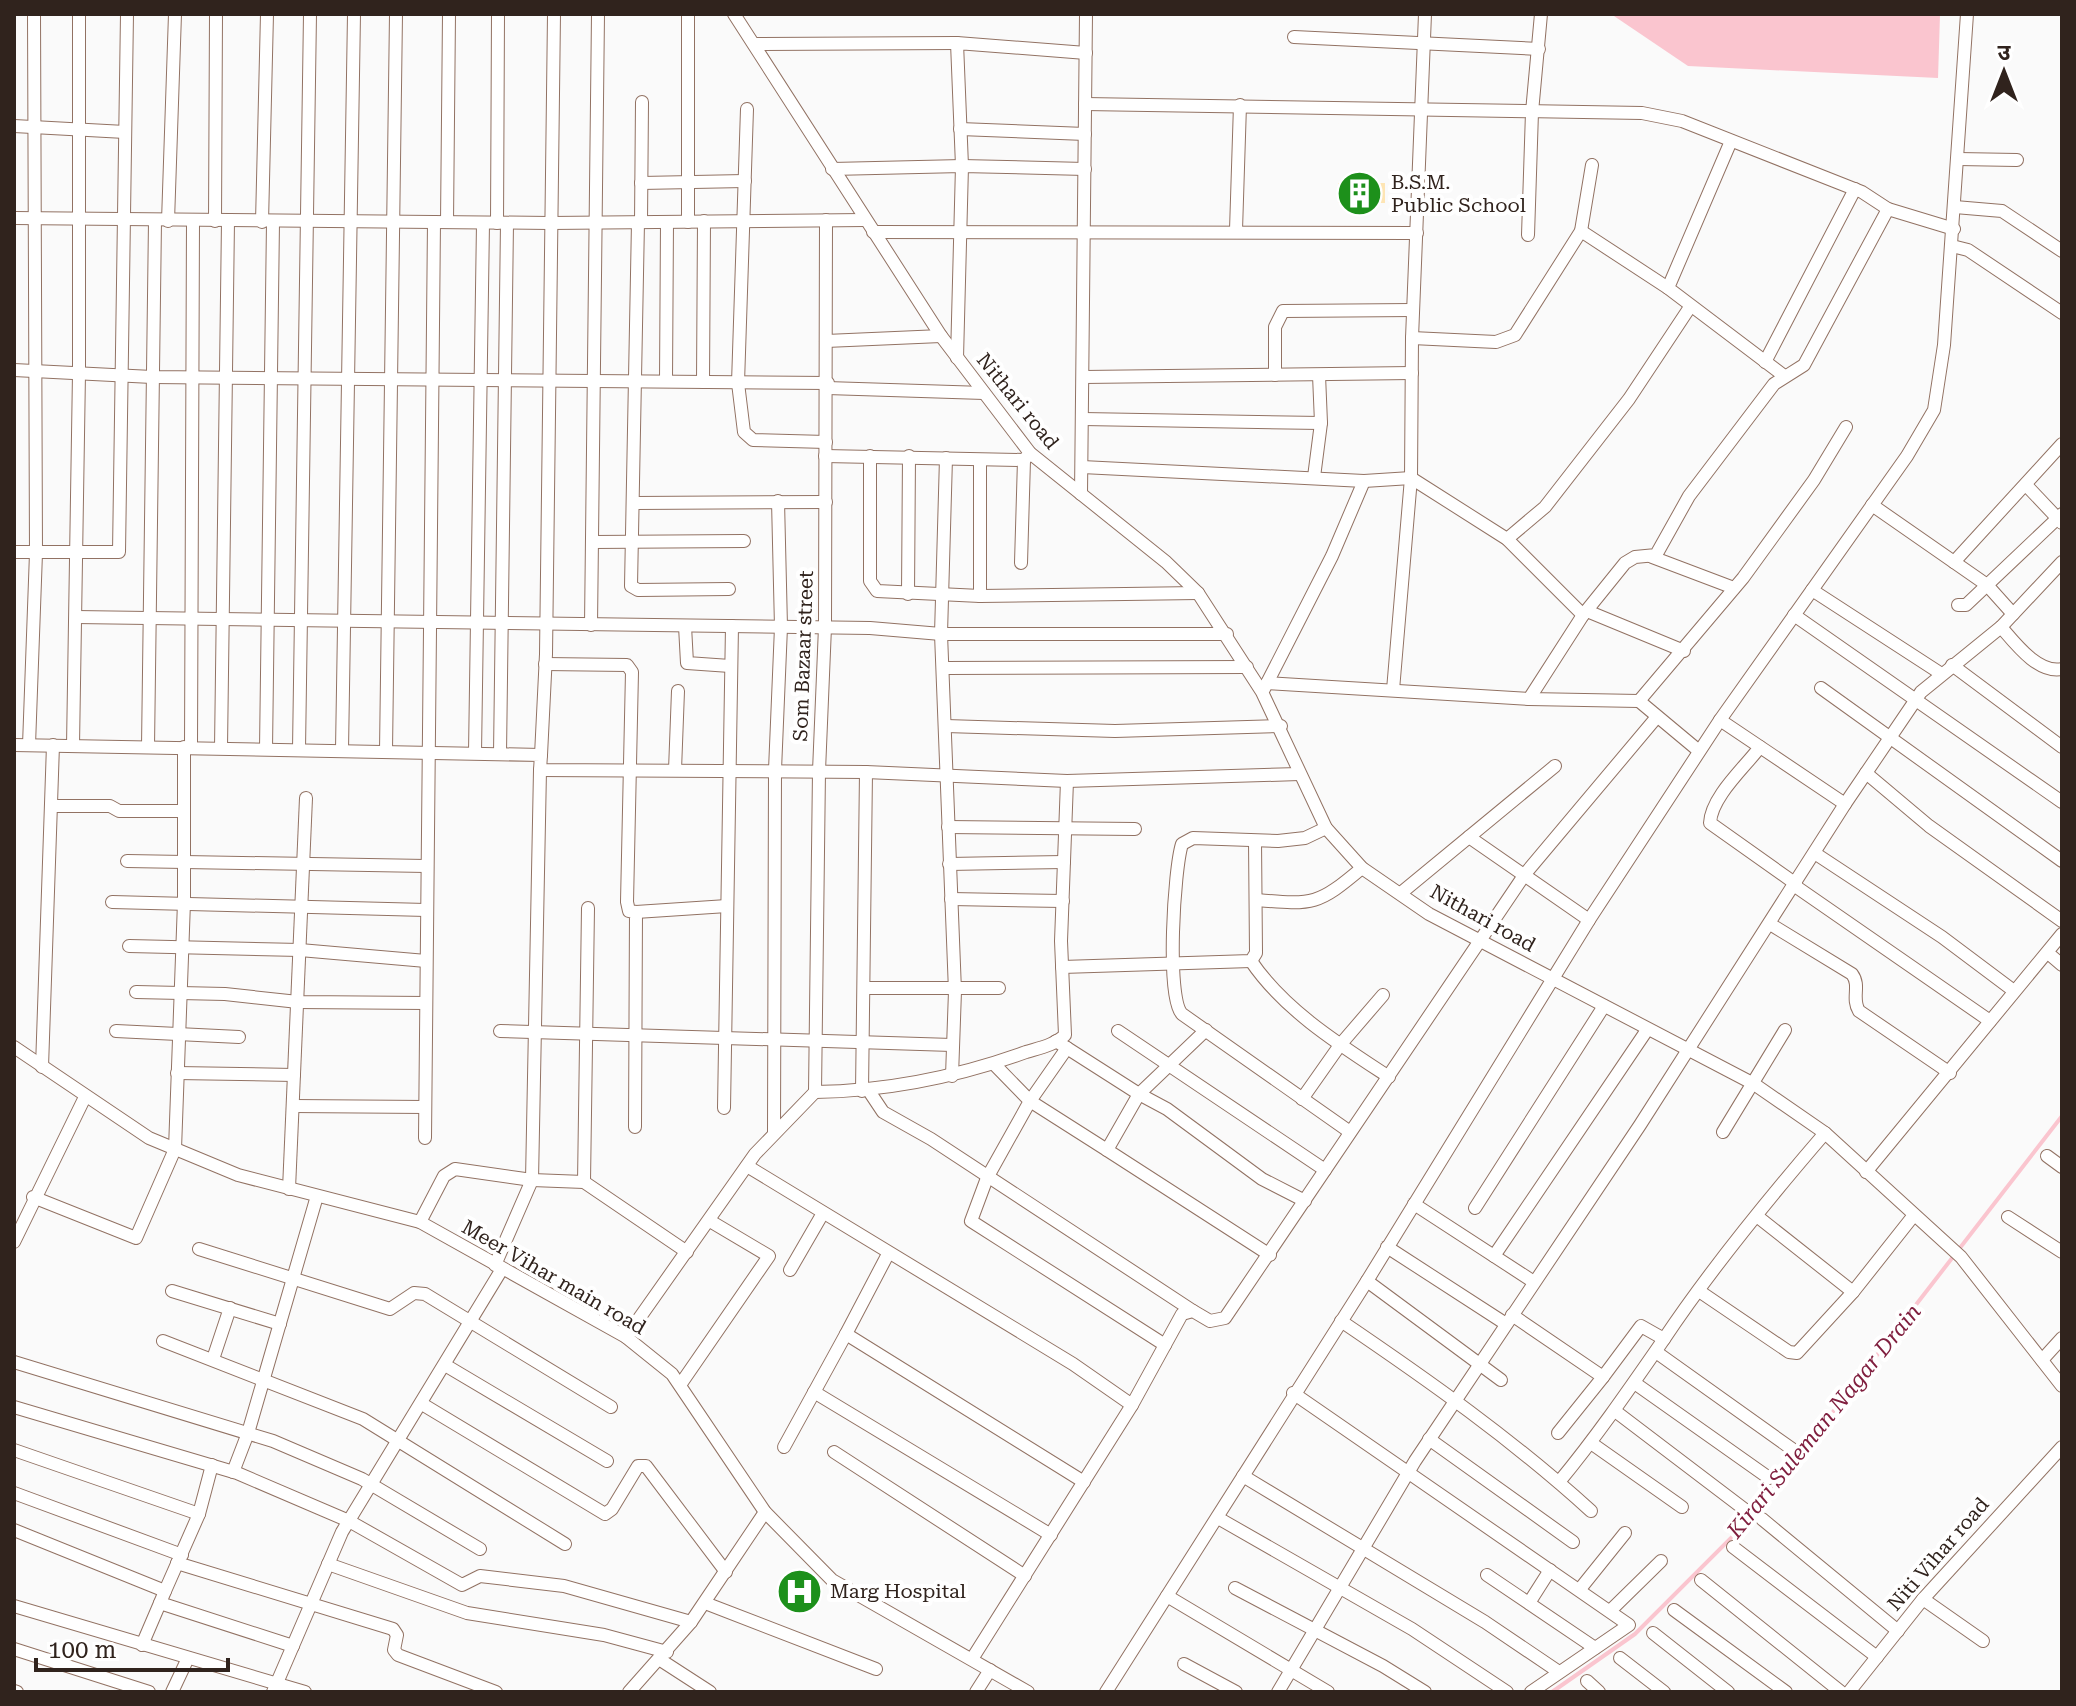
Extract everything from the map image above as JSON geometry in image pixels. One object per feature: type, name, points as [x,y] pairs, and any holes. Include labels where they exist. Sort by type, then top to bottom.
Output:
[{"type":"street","points":[[29,745],[36,553],[32,127],[34,14]]},
{"type":"street","points":[[73,746],[79,373],[79,14]]},
{"type":"street","points":[[14,552],[119,552],[119,375],[127,14]]},
{"type":"street","points":[[148,747],[152,377],[175,14]]},
{"type":"street","points":[[216,14],[225,377],[221,748]]},
{"type":"street","points":[[266,749],[270,377],[267,14]]},
{"type":"street","points":[[299,749],[302,377],[310,14]]},
{"type":"street","points":[[342,750],[354,14]]},
{"type":"street","points":[[386,751],[396,14]]},
{"type":"street","points":[[425,1138],[433,377],[449,14]]},
{"type":"street","points":[[498,14],[505,377],[500,754]]},
{"type":"street","points":[[275,1688],[349,1521],[471,1322],[499,1267],[532,1180],[546,624],[554,14]]},
{"type":"street","points":[[591,625],[597,379],[598,14]]},
{"type":"street","points":[[688,14],[688,222]]},
{"type":"street","name":"Nithari road","points":[[734,14],[941,336],[1027,456],[1081,494],[1166,562],[1198,593],[1247,667],[1265,688],[1299,774],[1326,828],[1362,868],[1429,914],[1754,1084],[1825,1133],[1958,1254],[2062,1386]]},
{"type":"street","points":[[1081,494],[1086,14]]},
{"type":"street","points":[[1393,690],[1411,478],[1412,338],[1425,14]]},
{"type":"street","points":[[1528,235],[1532,112],[1541,14]]},
{"type":"street","points":[[1106,1692],[1218,1518],[1293,1393],[1367,1281],[1551,978],[1699,751],[1907,456],[1934,410],[1954,229],[1967,14]]},
{"type":"street","points":[[1294,37],[1539,49]]},
{"type":"street","points":[[957,43],[962,166],[957,358]]},
{"type":"street","points":[[754,44],[957,43],[1086,53]]},
{"type":"street","points":[[642,102],[632,588],[729,589]]},
{"type":"street","points":[[1085,104],[1665,115],[1855,189],[1888,209],[1954,229]]},
{"type":"street","points":[[1236,230],[1240,105]]},
{"type":"street","points":[[747,109],[738,383],[744,432],[749,438],[870,456],[980,460],[1027,456],[1021,563]]},
{"type":"street","points":[[14,126],[125,132]]},
{"type":"street","points":[[960,129],[1085,134]]},
{"type":"street","points":[[1668,288],[1731,141]]},
{"type":"street","points":[[1958,159],[2017,160]]},
{"type":"street","points":[[1412,338],[1496,342],[1515,335],[1581,231],[1592,165]]},
{"type":"street","points":[[832,169],[962,166],[1085,169]]},
{"type":"street","points":[[641,183],[745,181]]},
{"type":"street","points":[[1765,362],[1855,189]]},
{"type":"street","points":[[1955,207],[2002,211],[2062,251]]},
{"type":"street","points":[[1652,557],[1689,496],[1783,375],[1800,368],[1811,353],[1888,209]]},
{"type":"street","points":[[14,218],[483,223],[865,220]]},
{"type":"street","name":"Som Bazaar street","points":[[815,1092],[819,771],[825,627],[826,220]]},
{"type":"street","points":[[33,1197],[136,1238],[175,1149],[188,747],[193,221]]},
{"type":"street","points":[[703,382],[704,221]]},
{"type":"street","points":[[666,381],[667,222]]},
{"type":"street","points":[[475,753],[483,223]]},
{"type":"street","points":[[873,232],[1084,234],[1236,230],[1417,233]]},
{"type":"street","points":[[1581,231],[1668,288],[1783,375]]},
{"type":"street","points":[[1952,246],[1968,250],[2062,313]]},
{"type":"street","points":[[1507,539],[1545,507],[1629,399],[1690,307]]},
{"type":"street","points":[[1275,375],[1275,327],[1283,311],[1305,308],[1413,310]]},
{"type":"street","points":[[826,341],[941,336]]},
{"type":"street","points":[[14,370],[152,377],[548,377],[984,393]]},
{"type":"street","points":[[1084,377],[1412,373]]},
{"type":"street","points":[[1314,477],[1321,423],[1319,375]]},
{"type":"street","points":[[1083,419],[1321,423]]},
{"type":"street","points":[[1639,701],[1734,588],[1814,480],[1846,427]]},
{"type":"street","points":[[1954,562],[2062,444]]},
{"type":"street","points":[[870,456],[870,581],[877,591],[941,596],[1198,593]]},
{"type":"street","points":[[908,594],[909,456]]},
{"type":"street","points":[[946,458],[941,634],[945,668],[955,991],[952,1076]]},
{"type":"street","points":[[980,460],[980,596]]},
{"type":"street","points":[[1082,467],[1364,481],[1411,478],[1470,512],[1507,539],[1585,613],[1684,651]]},
{"type":"street","points":[[1364,481],[1332,556],[1265,688],[1393,690],[1529,699],[1639,701],[1699,751]]},
{"type":"street","points":[[1958,605],[1966,605],[2061,519],[2026,485]]},
{"type":"street","points":[[774,1133],[775,770],[781,627],[778,501]]},
{"type":"street","points":[[634,503],[826,502]]},
{"type":"street","points":[[1872,505],[1987,585],[2013,614]]},
{"type":"street","points":[[593,542],[744,541]]},
{"type":"street","points":[[1529,699],[1585,613],[1630,559],[1652,557],[1734,588]]},
{"type":"street","points":[[1278,1692],[1429,1439],[1688,1051],[1845,804],[1916,700],[1940,673],[2001,627],[2062,562]]},
{"type":"street","points":[[1812,590],[1940,673]]},
{"type":"street","points":[[1794,615],[2062,802]]},
{"type":"street","points":[[76,617],[387,624],[825,627],[941,634],[1227,634]]},
{"type":"street","points":[[685,626],[687,663],[730,666]]},
{"type":"street","points":[[724,1108],[732,626]]},
{"type":"street","points":[[2001,627],[2042,665],[2054,671],[2062,669]]},
{"type":"street","points":[[545,664],[630,668],[629,911],[727,906]]},
{"type":"street","points":[[1952,665],[2062,747]]},
{"type":"street","points":[[945,668],[1247,667]]},
{"type":"street","points":[[1821,688],[2062,861]]},
{"type":"street","points":[[675,770],[678,691]]},
{"type":"street","points":[[866,772],[862,1043],[866,1091],[883,1112],[1210,1321],[1225,1318],[1270,1255],[1525,874],[1656,718]]},
{"type":"street","points":[[1720,720],[1845,804]]},
{"type":"street","points":[[946,726],[1115,731],[1281,726]]},
{"type":"street","points":[[14,745],[541,755]]},
{"type":"street","points":[[42,1067],[53,745]]},
{"type":"street","points":[[1760,747],[1721,798],[1710,815],[1710,823],[1990,1021]]},
{"type":"street","points":[[1401,893],[1555,766]]},
{"type":"street","points":[[540,770],[775,770],[1067,781],[1299,774]]},
{"type":"street","points":[[1866,773],[1929,826],[2062,921]]},
{"type":"street","points":[[1067,781],[1062,967],[1067,1028],[1062,1045],[987,1178],[971,1218],[974,1225],[1165,1345]]},
{"type":"street","points":[[289,1189],[306,798]]},
{"type":"street","points":[[51,806],[110,806],[119,811],[184,811]]},
{"type":"street","points":[[948,827],[1135,829]]},
{"type":"street","points":[[1326,828],[1296,840],[1193,838],[1182,844],[1172,964],[1176,1007],[1350,1132]]},
{"type":"street","points":[[1469,837],[1589,920]]},
{"type":"street","points":[[1251,961],[1256,953],[1255,841]]},
{"type":"street","points":[[1816,854],[1942,937],[2014,991]]},
{"type":"street","points":[[127,861],[183,859],[426,866]]},
{"type":"street","points":[[949,864],[1064,862]]},
{"type":"street","points":[[1257,900],[1311,903],[1330,895],[1362,868]]},
{"type":"street","points":[[951,899],[1063,901]]},
{"type":"street","points":[[112,902],[426,910]]},
{"type":"street","points":[[584,1182],[588,908]]},
{"type":"street","points":[[635,1127],[636,912]]},
{"type":"street","points":[[1770,924],[1852,974],[1857,984],[1854,1000],[1859,1011],[1950,1073]]},
{"type":"street","points":[[1866,1172],[2062,934]]},
{"type":"street","points":[[129,946],[300,950],[426,961]]},
{"type":"street","points":[[2048,953],[2062,965]]},
{"type":"street","points":[[1062,967],[1251,961]]},
{"type":"street","points":[[1251,961],[1275,992],[1340,1045],[1389,1077]]},
{"type":"street","points":[[864,988],[955,991],[999,988]]},
{"type":"street","points":[[136,992],[298,1002],[426,1003]]},
{"type":"street","points":[[1302,1099],[1340,1045],[1383,995]]},
{"type":"street","points":[[1475,1208],[1604,1006]]},
{"type":"street","points":[[1107,1150],[1139,1094],[1206,1030]]},
{"type":"street","points":[[1494,1256],[1647,1030]]},
{"type":"street","points":[[1723,1132],[1785,1030]]},
{"type":"street","points":[[116,1031],[239,1037]]},
{"type":"street","points":[[500,1031],[952,1045]]},
{"type":"street","points":[[1118,1031],[1325,1170]]},
{"type":"street","points":[[626,1337],[747,1166],[774,1133],[815,1092],[866,1091],[952,1076],[1062,1045],[1167,1109],[1262,1179],[1305,1201]]},
{"type":"street","name":"Meer Vihar main road","points":[[14,1047],[149,1138],[238,1175],[420,1222],[626,1337],[672,1374],[765,1512],[832,1580],[1028,1692]]},
{"type":"street","points":[[994,1064],[1030,1101],[1270,1255]]},
{"type":"street","points":[[177,1073],[294,1075]]},
{"type":"street","points":[[14,1242],[33,1197],[85,1097]]},
{"type":"street","points":[[293,1106],[425,1107]]},
{"type":"street","points":[[1559,1482],[1636,1384],[1699,1291],[1825,1133]]},
{"type":"street","points":[[2047,1156],[2062,1167]]},
{"type":"street","points":[[747,1166],[1073,1364],[1132,1405]]},
{"type":"street","points":[[420,1222],[448,1171],[460,1169],[532,1180],[584,1182],[687,1252]]},
{"type":"street","points":[[233,1472],[248,1433],[317,1196]]},
{"type":"street","points":[[1414,1204],[1534,1282]]},
{"type":"street","points":[[790,1270],[823,1213]]},
{"type":"street","points":[[1699,1291],[1792,1353],[1799,1351],[1853,1292],[1914,1215]]},
{"type":"street","points":[[1758,1217],[1853,1292]]},
{"type":"street","points":[[2008,1217],[2062,1252]]},
{"type":"street","points":[[680,1385],[769,1256],[710,1221]]},
{"type":"street","points":[[1387,1247],[1603,1377]]},
{"type":"street","points":[[199,1249],[390,1309],[421,1292],[611,1407]]},
{"type":"street","points":[[784,1447],[888,1254]]},
{"type":"street","points":[[1367,1281],[1501,1380]]},
{"type":"street","points":[[172,1291],[280,1324]]},
{"type":"street","points":[[213,1359],[230,1308]]},
{"type":"street","points":[[972,1659],[1132,1405],[1182,1314],[1193,1311]]},
{"type":"street","points":[[1341,1321],[1456,1399],[1591,1511]]},
{"type":"street","points":[[1558,1433],[1641,1326],[1664,1339]]},
{"type":"street","points":[[846,1334],[1084,1482]]},
{"type":"street","points":[[2042,1360],[2062,1338]]},
{"type":"street","points":[[163,1341],[363,1419],[565,1544]]},
{"type":"street","points":[[1656,1352],[1792,1449]]},
{"type":"street","points":[[14,1362],[248,1433],[372,1484],[480,1549]]},
{"type":"street","points":[[445,1365],[607,1461]]},
{"type":"street","points":[[1636,1384],[1769,1478]]},
{"type":"street","points":[[814,1392],[1051,1535]]},
{"type":"street","points":[[1293,1393],[1629,1625],[1531,1692]]},
{"type":"street","points":[[422,1404],[605,1514],[612,1509],[638,1466],[646,1466],[726,1572]]},
{"type":"street","points":[[14,1407],[233,1472],[349,1521],[462,1585],[480,1576],[564,1586],[691,1622]]},
{"type":"street","points":[[1615,1411],[1744,1509]]},
{"type":"street","points":[[1429,1439],[1573,1542]]},
{"type":"street","points":[[1591,1443],[1682,1507]]},
{"type":"street","name":"Niti Vihar road","points":[[1849,1692],[1923,1599],[2062,1447]]},
{"type":"street","points":[[14,1450],[199,1514]]},
{"type":"street","points":[[834,1452],[1025,1576]]},
{"type":"street","points":[[142,1645],[199,1514],[212,1465]]},
{"type":"street","points":[[1243,1476],[1559,1672]]},
{"type":"street","points":[[14,1493],[180,1559],[393,1629],[397,1635],[394,1650],[398,1655],[496,1692]]},
{"type":"street","points":[[631,1691],[691,1622],[765,1512]]},
{"type":"street","points":[[1218,1518],[1412,1629],[1507,1692]]},
{"type":"street","points":[[1762,1519],[1898,1631]]},
{"type":"street","points":[[14,1530],[163,1597],[293,1646]]},
{"type":"street","points":[[1580,1589],[1625,1533]]},
{"type":"street","points":[[1733,1547],[1877,1657]]},
{"type":"street","points":[[1611,1610],[1661,1561]]},
{"type":"street","points":[[328,1564],[467,1613],[604,1635],[663,1655],[710,1692]]},
{"type":"street","points":[[1529,1603],[1550,1570]]},
{"type":"street","points":[[1487,1575],[1595,1648]]},
{"type":"street","points":[[1701,1580],[1841,1692]]},
{"type":"street","points":[[1235,1588],[1425,1692]]},
{"type":"street","points":[[1167,1596],[1328,1692]]},
{"type":"street","points":[[1923,1599],[1983,1641]]},
{"type":"street","points":[[705,1603],[876,1669]]},
{"type":"street","points":[[14,1606],[188,1658],[275,1688],[305,1692]]},
{"type":"street","points":[[1674,1610],[1786,1692]]},
{"type":"street","points":[[1653,1633],[1728,1692]]},
{"type":"street","points":[[14,1649],[149,1692]]},
{"type":"street","points":[[172,1692],[188,1658]]},
{"type":"street","points":[[1620,1658],[1664,1692]]},
{"type":"street","points":[[1184,1664],[1236,1692]]},
{"type":"street","points":[[976,1692],[990,1670]]},
{"type":"street","points":[[1587,1681],[1599,1692]]},
{"type":"shaded area","points":[[1611,14],[1940,14],[1938,78],[1688,66]]},
{"type":"shaded area","points":[[1338,183],[1385,183],[1385,203],[1338,203]]},
{"type":"waterway","name":"Kirari Suleman Nagar Drain","points":[[1552,1692],[1635,1634],[1751,1518],[2062,1116]]},
{"type":"place","name":"B.S.M. Public School","points":[[1360,194]]},
{"type":"place","name":"Marg Hospital","points":[[799,1591]]}]
